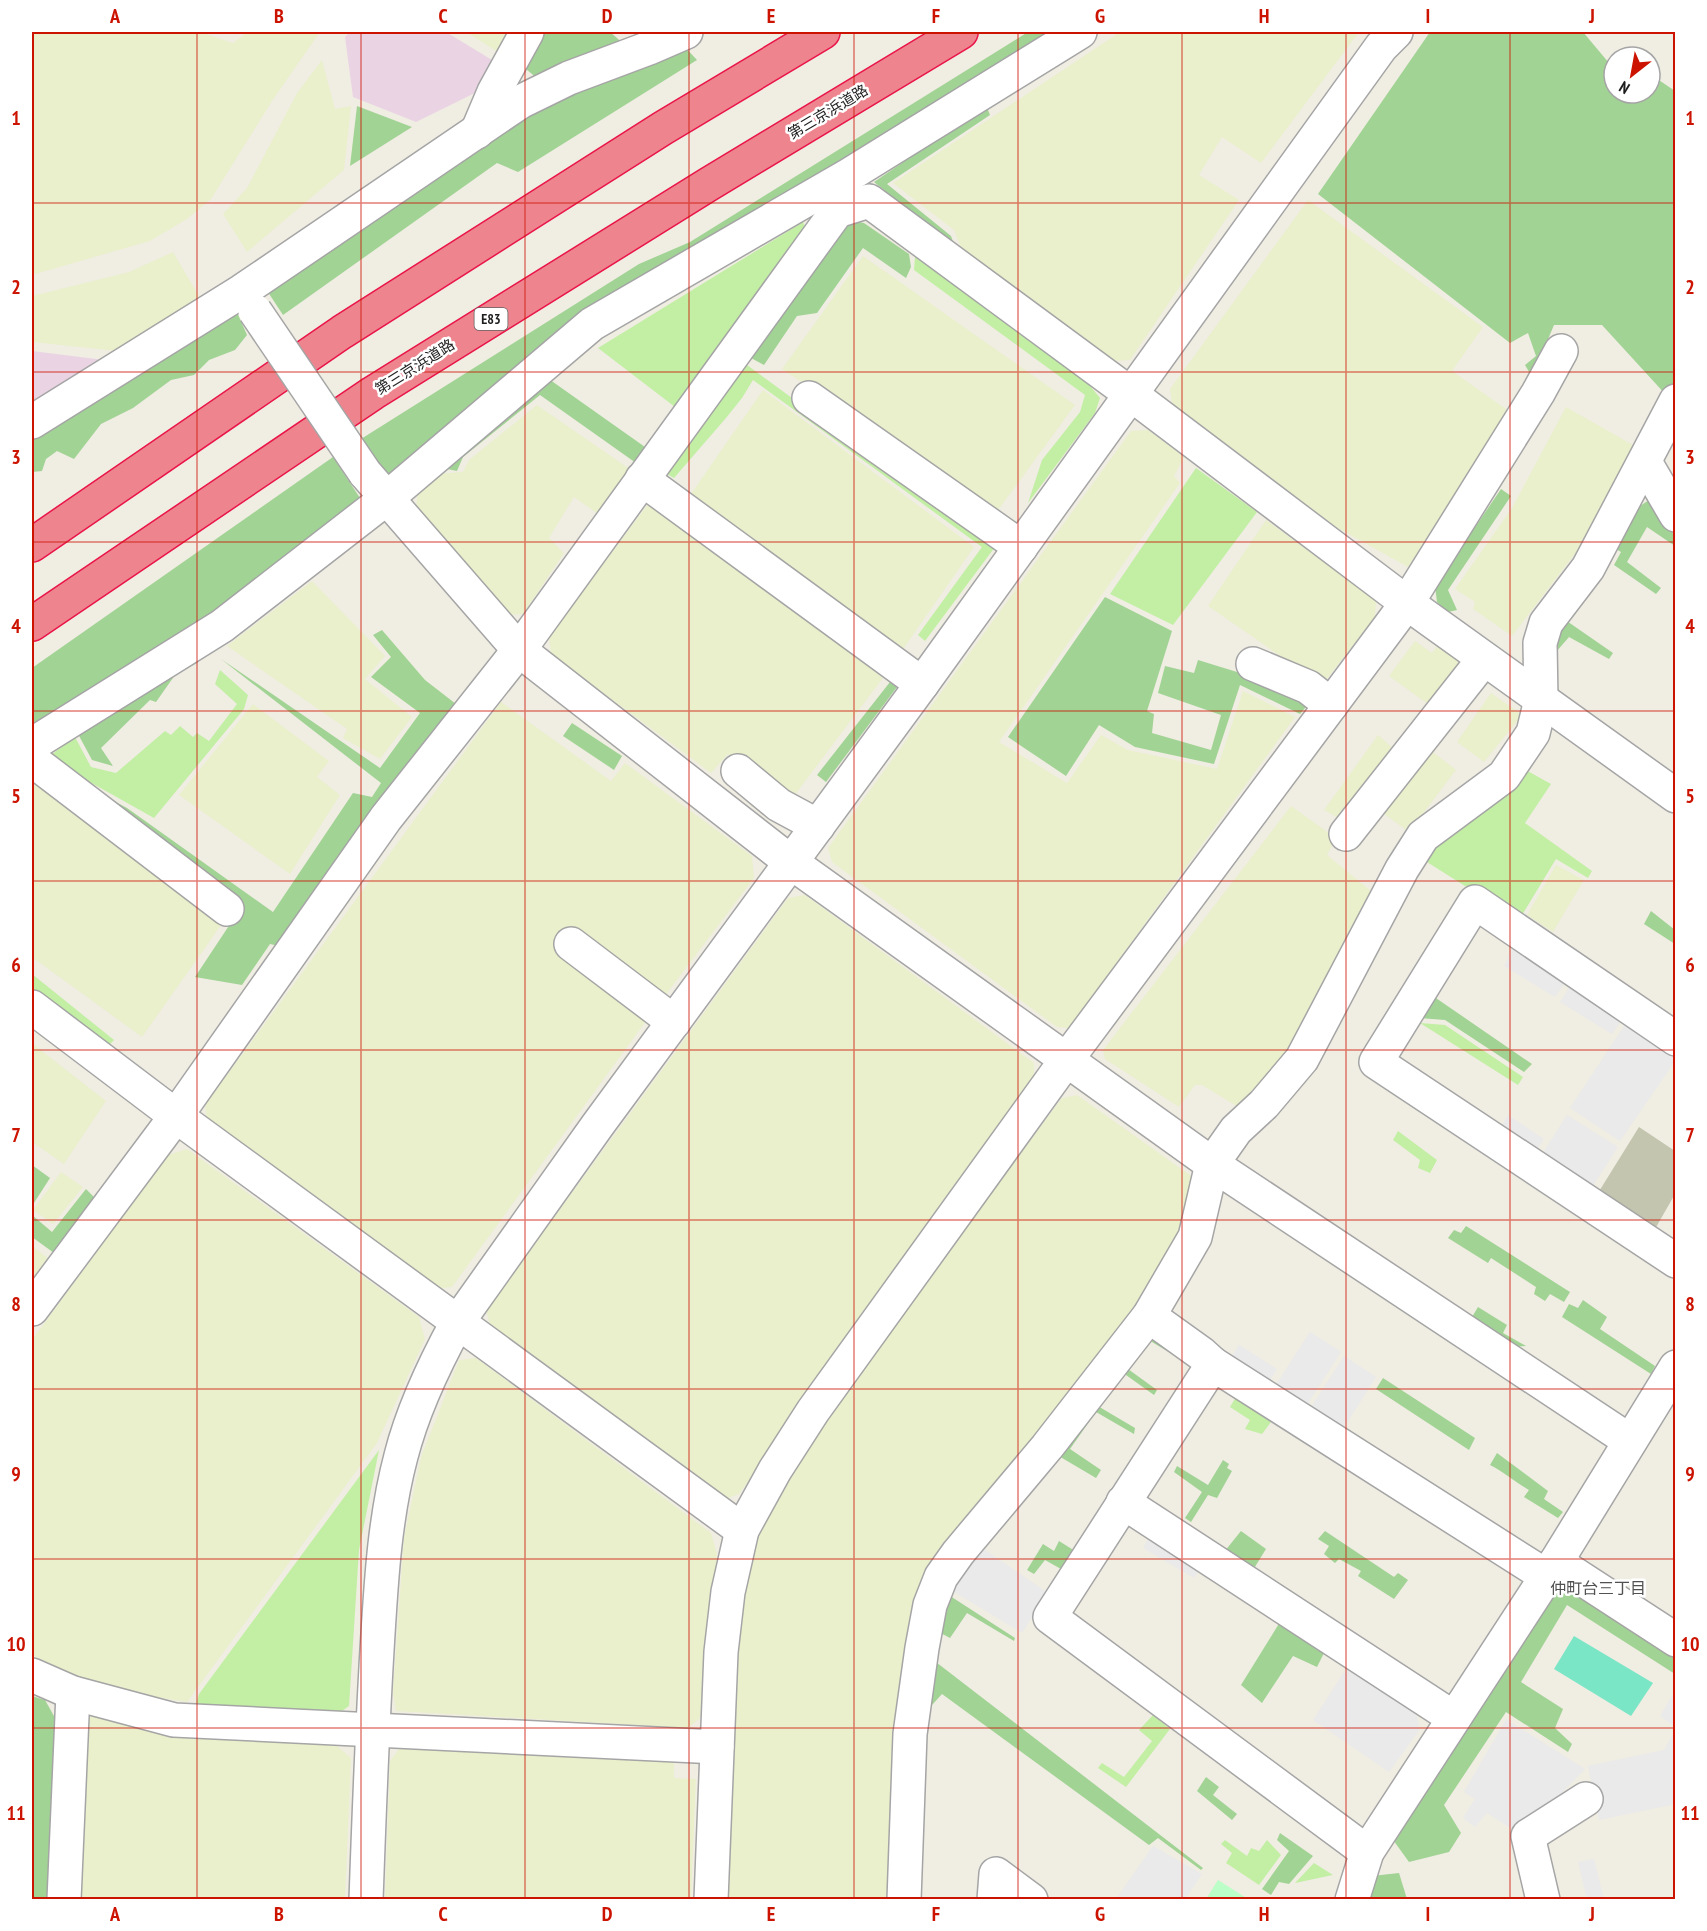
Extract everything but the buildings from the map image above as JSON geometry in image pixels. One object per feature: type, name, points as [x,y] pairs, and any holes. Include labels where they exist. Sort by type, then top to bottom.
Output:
[{"type":"highway","points":[[32,545],[342,332],[663,128],[823,32]]},
{"type":"highway","name":"第三京浜道路","points":[[32,624],[373,393],[709,184],[961,32]]},
{"type":"street","points":[[476,133],[494,92],[527,32]]},
{"type":"street","points":[[32,422],[248,301],[520,102],[569,78],[686,32]]},
{"type":"street","points":[[32,743],[222,626],[387,498],[592,324],[849,175],[1080,32]]},
{"type":"street","points":[[366,1899],[372,1731],[383,1560],[393,1490],[412,1421],[436,1363],[457,1323],[597,1126],[1021,548],[1381,47],[1396,32]]},
{"type":"street","points":[[32,1309],[176,1116],[386,818],[519,650],[837,211],[868,201],[1132,394],[1407,603],[1676,796]]},
{"type":"street","points":[[248,301],[365,473],[519,650],[792,863],[1212,1164],[1630,1441]]},
{"type":"street","points":[[711,1899],[721,1652],[728,1592],[742,1530],[775,1470],[813,1411],[1067,1059],[1407,603],[1538,393],[1561,351]]},
{"type":"street","points":[[809,398],[1021,548]]},
{"type":"street","points":[[904,1899],[910,1734],[930,1605],[941,1578],[958,1553],[1047,1447],[1149,1316],[1195,1237],[1212,1164],[1236,1130],[1264,1104],[1302,1059],[1402,869],[1423,836],[1504,776],[1533,732],[1541,700],[1540,643],[1546,623],[1588,568],[1676,401]]},
{"type":"street","points":[[1645,462],[1676,515]]},
{"type":"street","points":[[642,479],[922,684]]},
{"type":"street","points":[[1346,834],[1484,659]]},
{"type":"street","points":[[1253,664],[1308,687],[1331,705]]},
{"type":"street","points":[[32,760],[227,909]]},
{"type":"street","points":[[738,771],[779,805],[818,826]]},
{"type":"street","points":[[1676,1039],[1475,902],[1376,1062],[1676,1261]]},
{"type":"street","points":[[571,944],[674,1022]]},
{"type":"street","points":[[32,1007],[457,1323],[742,1530]]},
{"type":"street","points":[[1149,1316],[1213,1364],[1551,1569],[1676,1640]]},
{"type":"street","points":[[1213,1364],[1050,1617],[1367,1852]]},
{"type":"street","points":[[1352,1899],[1367,1852],[1551,1569],[1676,1367]]},
{"type":"street","points":[[1123,1502],[1454,1718]]},
{"type":"street","points":[[32,1674],[73,1694],[174,1720],[717,1747]]},
{"type":"street","points":[[64,1899],[73,1694]]},
{"type":"street","points":[[1543,1899],[1528,1836],[1586,1799]]},
{"type":"street","points":[[994,1899],[996,1874],[1031,1899]]},
{"type":"shaded area","points":[[32,32],[200,32],[233,43],[248,32],[320,32],[272,101],[211,199],[187,219],[150,241],[32,275]]},
{"type":"shaded area","points":[[350,32],[446,32],[497,63],[481,90],[416,122],[353,97],[345,37]]},
{"type":"shaded area","points":[[466,32],[520,32],[504,56]]},
{"type":"shaded area","points":[[1120,32],[1359,32],[1261,163],[1222,137],[1199,175],[1239,200],[1130,360],[1111,361],[964,255],[954,230],[893,183]]},
{"type":"shaded area","points":[[322,60],[335,109],[351,106],[344,170],[247,252],[223,214],[247,188],[297,93]]},
{"type":"shaded area","points":[[1308,200],[1483,327],[1452,371],[1509,411],[1408,567],[1336,527],[1172,403],[1170,389]]},
{"type":"shaded area","points":[[173,252],[200,298],[117,351],[32,342],[32,296],[129,272]]},
{"type":"shaded area","points":[[863,256],[1075,405],[996,513],[782,369]]},
{"type":"shaded area","points":[[32,351],[112,361],[32,411]]},
{"type":"shaded area","points":[[763,390],[974,547],[899,655],[684,504]]},
{"type":"shaded area","points":[[537,405],[631,470],[598,514],[574,497],[549,538],[564,553],[523,614],[507,615],[415,513],[418,491],[436,474],[463,472],[469,460]]},
{"type":"shaded area","points":[[1566,407],[1633,445],[1577,551],[1512,636],[1473,609],[1475,602],[1455,589],[1512,508]]},
{"type":"shaded area","points":[[1148,430],[1184,457],[1174,476],[1180,483],[999,742],[1067,783],[1101,735],[1128,750],[1217,769],[1243,691],[1295,717],[1069,1028],[1057,1027],[832,862],[828,848],[1131,431]]},
{"type":"shaded area","points":[[651,500],[883,678],[791,800],[728,754],[711,773],[551,654],[549,637]]},
{"type":"shaded area","points":[[1266,520],[1376,600],[1375,617],[1322,685],[1208,606]]},
{"type":"shaded area","points":[[312,581],[385,656],[365,679],[412,717],[380,759],[343,738],[347,729],[227,646]]},
{"type":"shaded area","points":[[1415,641],[1432,653],[1438,645],[1462,665],[1432,707],[1389,676]]},
{"type":"shaded area","points":[[1491,693],[1522,715],[1484,762],[1457,742]]},
{"type":"shaded area","points":[[501,702],[611,781],[625,763],[752,856],[754,878],[649,1017],[452,1287],[435,1289],[207,1121],[205,1105]]},
{"type":"shaded area","points":[[253,704],[329,761],[317,777],[340,795],[290,874],[179,795]]},
{"type":"shaded area","points":[[1378,735],[1395,750],[1342,820],[1324,810]]},
{"type":"shaded area","points":[[1429,749],[1456,770],[1409,832],[1380,811]]},
{"type":"shaded area","points":[[32,782],[224,921],[142,1037],[32,957]]},
{"type":"shaded area","points":[[1291,806],[1336,838],[1327,855],[1371,891],[1291,1052],[1243,1110],[1202,1085],[1195,1085],[1179,1107],[1105,1059],[1103,1050]]},
{"type":"shaded area","points":[[1556,865],[1584,880],[1553,932],[1527,915]]},
{"type":"shaded area","points":[[805,895],[1034,1063],[1034,1082],[739,1494],[725,1499],[492,1332],[486,1310],[788,898]]},
{"type":"shaded area","points":[[1512,949],[1565,983],[1555,997],[1504,966]]},
{"type":"shaded area","points":[[1571,985],[1621,1021],[1612,1034],[1560,1002]]},
{"type":"shaded area","points":[[1626,1023],[1675,1057],[1675,1061],[1620,1141],[1570,1108]]},
{"type":"shaded area","points":[[33,1044],[106,1101],[64,1164],[32,1142]]},
{"type":"shaded area","points":[[1077,1095],[1197,1180],[1199,1192],[1141,1314],[933,1573],[895,1899],[725,1900],[733,1688],[749,1560],[771,1503],[816,1427],[1062,1098]]},
{"type":"shaded area","points":[[1508,1115],[1544,1139],[1535,1153],[1499,1130]]},
{"type":"shaded area","points":[[1567,1115],[1618,1147],[1592,1187],[1541,1156]]},
{"type":"shaded area","points":[[1639,1127],[1675,1151],[1675,1194],[1655,1229],[1598,1193]]},
{"type":"shaded area","points":[[187,1149],[419,1317],[425,1339],[377,1443],[187,1702],[129,1693],[65,1671],[32,1655],[32,1340],[168,1155]]},
{"type":"shaded area","points":[[61,1172],[83,1187],[53,1224],[33,1210]]},
{"type":"shaded area","points":[[32,1246],[49,1259],[32,1283]]},
{"type":"shaded area","points":[[1310,1332],[1341,1352],[1305,1408],[1272,1391]]},
{"type":"shaded area","points":[[1239,1345],[1277,1369],[1267,1385],[1228,1362]]},
{"type":"shaded area","points":[[1344,1356],[1376,1377],[1341,1432],[1308,1412]]},
{"type":"shaded area","points":[[476,1358],[711,1533],[717,1554],[700,1718],[688,1728],[396,1711],[393,1692],[404,1538],[421,1457],[459,1360]]},
{"type":"shaded area","points":[[1151,1534],[1202,1566],[1194,1578],[1143,1548]]},
{"type":"shaded area","points":[[978,1545],[1048,1593],[1022,1633],[946,1587]]},
{"type":"shaded area","points":[[1346,1669],[1416,1712],[1420,1729],[1389,1772],[1313,1720]]},
{"type":"shaded area","points":[[1675,1691],[1675,1727],[1660,1716]]},
{"type":"shaded area","points":[[93,1714],[145,1730],[215,1739],[336,1745],[351,1758],[345,1899],[75,1900],[83,1725]]},
{"type":"shaded area","points":[[1506,1719],[1585,1769],[1521,1835],[1487,1813],[1475,1827],[1463,1818],[1475,1799],[1464,1792]]},
{"type":"shaded area","points":[[1675,1731],[1675,1804],[1599,1820],[1588,1766],[1664,1750]]},
{"type":"shaded area","points":[[399,1749],[674,1760],[674,1778],[696,1779],[691,1899],[385,1900],[390,1761]]},
{"type":"shaded area","points":[[1153,1846],[1202,1874],[1185,1899],[1116,1899]]},
{"type":"shaded area","points":[[1594,1859],[1604,1899],[1587,1899],[1578,1862]]},
{"type":"green space","points":[[542,32],[610,32],[625,45],[538,79],[520,64]]},
{"type":"green space","points":[[1028,32],[1060,32],[592,310],[389,480],[361,439],[639,264],[690,242]]},
{"type":"green space","points":[[1430,32],[1583,32],[1602,55],[1602,105],[1662,105],[1662,82],[1675,91],[1675,386],[1667,396],[1602,325],[1554,325],[1532,377],[1525,365],[1536,356],[1528,333],[1510,343],[1318,194]]},
{"type":"green space","points":[[683,45],[697,60],[518,172],[497,163],[283,315],[264,286],[481,146],[583,84]]},
{"type":"green space","points":[[357,106],[412,127],[350,166]]},
{"type":"green space","points":[[980,110],[988,110],[990,115],[887,184],[951,236],[955,247],[874,182]]},
{"type":"green space","points":[[847,220],[864,223],[909,254],[911,267],[906,278],[863,248],[817,313],[797,316],[764,365],[751,358]]},
{"type":"green space","points":[[803,222],[806,229],[675,407],[598,348]]},
{"type":"green space","points":[[915,257],[1086,381],[1100,398],[1095,413],[1028,503],[1042,460],[1080,412],[1085,395],[914,270]]},
{"type":"green space","points":[[236,310],[247,335],[235,350],[209,360],[194,375],[171,380],[133,408],[101,424],[74,459],[57,451],[46,459],[42,471],[32,472],[32,437]]},
{"type":"green space","points":[[747,365],[995,547],[925,641],[918,635],[982,547],[753,380],[726,418],[674,478],[665,473]]},
{"type":"green space","points":[[546,377],[645,447],[636,463],[540,395],[463,457],[457,471],[437,467]]},
{"type":"green space","points":[[333,457],[362,501],[230,605],[32,726],[32,668]]},
{"type":"green space","points":[[1196,468],[1257,512],[1173,625],[1110,594]]},
{"type":"green space","points":[[1501,489],[1511,496],[1448,590],[1457,610],[1448,612],[1437,602],[1435,586]]},
{"type":"green space","points":[[1652,498],[1675,537],[1675,546],[1647,527],[1627,562],[1661,588],[1656,594],[1614,565],[1621,552],[1611,546],[1628,514]]},
{"type":"green space","points":[[1105,597],[1172,631],[1147,711],[1154,714],[1152,733],[1211,750],[1221,715],[1158,693],[1165,666],[1194,673],[1198,660],[1302,692],[1311,701],[1300,714],[1240,685],[1214,764],[1135,747],[1099,725],[1066,776],[1008,737]]},
{"type":"green space","points":[[1561,617],[1613,653],[1609,659],[1569,637],[1556,652],[1553,631]]},
{"type":"green space","points":[[382,630],[425,680],[456,704],[279,946],[270,944],[242,985],[195,977],[240,909],[40,761],[127,808],[273,912],[353,793],[372,797],[381,783],[221,659],[380,768],[420,713],[371,677],[391,657],[373,635]]},
{"type":"green space","points":[[190,654],[197,663],[175,675],[156,702],[150,700],[101,748],[113,766],[92,760],[77,732]]},
{"type":"green space","points":[[220,670],[248,695],[244,709],[154,818],[47,758],[75,737],[91,767],[116,773],[165,731],[171,735],[180,726],[193,737],[197,733],[209,741],[237,704],[215,684]]},
{"type":"green space","points":[[890,682],[897,687],[826,782],[817,775]]},
{"type":"green space","points":[[572,723],[622,756],[614,770],[563,736]]},
{"type":"green space","points":[[1522,768],[1551,784],[1525,823],[1592,871],[1588,878],[1556,859],[1519,920],[1419,857]]},
{"type":"green space","points":[[1651,911],[1675,930],[1675,944],[1644,924]]},
{"type":"green space","points":[[32,974],[114,1040],[107,1047],[32,992]]},
{"type":"green space","points":[[1430,994],[1532,1064],[1524,1072],[1445,1020],[1419,1018]]},
{"type":"green space","points":[[1420,1023],[1445,1025],[1523,1077],[1518,1085]]},
{"type":"green space","points":[[1398,1131],[1437,1160],[1430,1173],[1418,1168],[1420,1160],[1393,1140]]},
{"type":"green space","points":[[32,1165],[50,1178],[32,1206]]},
{"type":"green space","points":[[86,1189],[95,1198],[54,1253],[32,1237],[32,1215],[52,1232]]},
{"type":"green space","points":[[1466,1226],[1570,1292],[1564,1302],[1550,1294],[1545,1301],[1534,1294],[1536,1287],[1491,1258],[1488,1263],[1448,1238],[1454,1230],[1461,1233]]},
{"type":"green space","points":[[1583,1300],[1607,1317],[1600,1329],[1655,1366],[1651,1374],[1562,1317],[1569,1304],[1578,1308]]},
{"type":"green space","points":[[1478,1307],[1507,1325],[1503,1333],[1526,1346],[1510,1347],[1472,1317]]},
{"type":"green space","points":[[1146,1328],[1187,1355],[1182,1360],[1147,1339],[1128,1369],[1157,1390],[1154,1395],[1119,1370]]},
{"type":"green space","points":[[1383,1378],[1475,1438],[1469,1450],[1376,1389]]},
{"type":"green space","points":[[1236,1397],[1271,1422],[1262,1434],[1245,1429],[1250,1420],[1230,1407]]},
{"type":"green space","points":[[1091,1402],[1135,1428],[1134,1434],[1096,1412],[1070,1449],[1101,1470],[1096,1478],[1057,1455]]},
{"type":"green space","points":[[379,1450],[359,1550],[349,1706],[339,1713],[196,1704],[199,1694]]},
{"type":"green space","points":[[1497,1453],[1548,1491],[1544,1499],[1563,1512],[1558,1518],[1524,1497],[1529,1490],[1490,1465]]},
{"type":"green space","points":[[1223,1460],[1229,1464],[1227,1468],[1232,1471],[1217,1498],[1208,1495],[1191,1522],[1185,1518],[1202,1492],[1174,1472],[1177,1466],[1208,1485]]},
{"type":"green space","points":[[1241,1531],[1266,1549],[1253,1570],[1224,1552]]},
{"type":"green space","points":[[1325,1531],[1394,1577],[1398,1573],[1408,1580],[1394,1599],[1358,1576],[1361,1571],[1339,1559],[1335,1563],[1324,1554],[1329,1546],[1318,1539]]},
{"type":"green space","points":[[1059,1541],[1075,1551],[1061,1569],[1045,1560],[1034,1574],[1027,1570],[1043,1544],[1054,1551]]},
{"type":"green space","points":[[1558,1579],[1675,1654],[1675,1674],[1567,1605],[1521,1682],[1563,1709],[1555,1728],[1572,1744],[1568,1752],[1506,1712],[1444,1805],[1461,1833],[1449,1852],[1409,1862],[1391,1837]]},
{"type":"green space","points":[[944,1592],[1015,1638],[1014,1641],[967,1613],[950,1638],[935,1630]]},
{"type":"green space","points":[[1280,1622],[1325,1651],[1317,1667],[1293,1656],[1262,1703],[1241,1685]]},
{"type":"green space","points":[[1574,1636],[1653,1683],[1631,1716],[1554,1669]]},
{"type":"green space","points":[[932,1659],[1203,1868],[1201,1870],[1158,1838],[1149,1845],[942,1694],[932,1705],[923,1706]]},
{"type":"green space","points":[[32,1696],[45,1700],[59,1725],[48,1899],[32,1899]]},
{"type":"green space","points":[[1153,1715],[1170,1729],[1126,1787],[1098,1768],[1102,1763],[1124,1777],[1152,1741],[1139,1730]]},
{"type":"green space","points":[[1206,1777],[1219,1787],[1213,1795],[1237,1814],[1232,1820],[1197,1791]]},
{"type":"green space","points":[[1280,1833],[1313,1856],[1289,1884],[1279,1882],[1271,1895],[1262,1889],[1289,1851],[1277,1840]]},
{"type":"green space","points":[[1225,1840],[1247,1856],[1251,1848],[1259,1851],[1267,1840],[1281,1855],[1259,1885],[1226,1863],[1232,1853],[1221,1844]]},
{"type":"green space","points":[[1314,1863],[1333,1875],[1295,1883]]},
{"type":"green space","points":[[1399,1873],[1407,1899],[1368,1900],[1372,1876]]},
{"type":"green space","points":[[1218,1880],[1248,1899],[1206,1899]]},
{"type":"district","name":"仲町台三丁目","points":[[1598,1588]]}]
